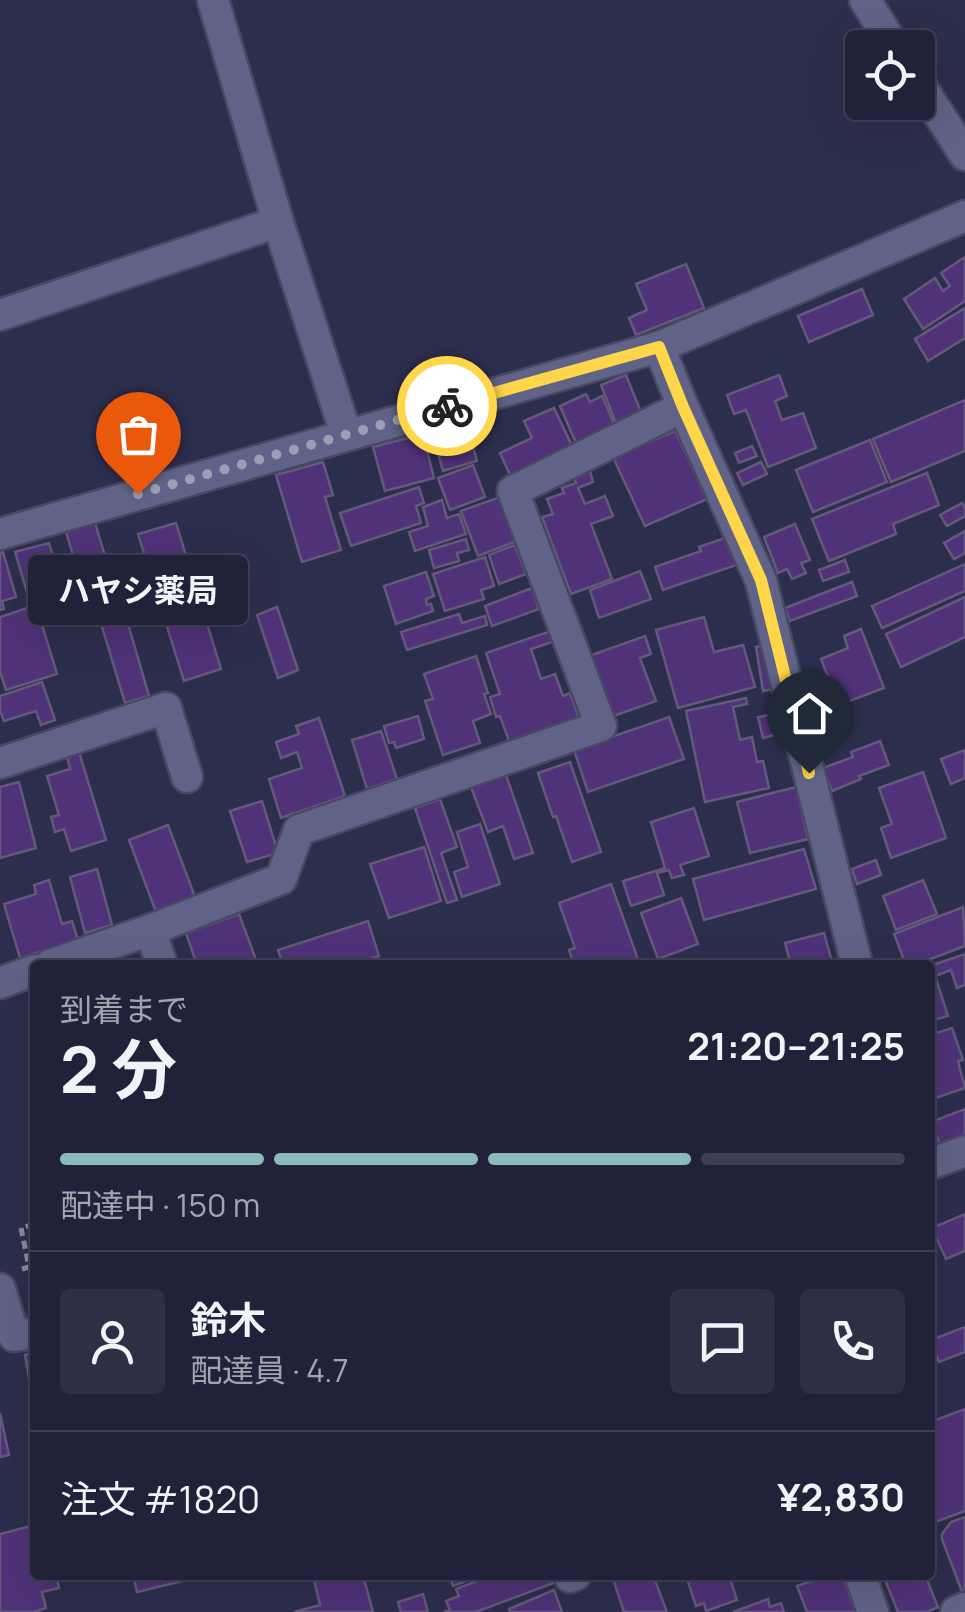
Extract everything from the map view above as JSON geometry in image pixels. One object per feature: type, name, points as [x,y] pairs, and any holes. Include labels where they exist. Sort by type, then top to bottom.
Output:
[{"type":"street","points":[[213,0],[346,434]]},
{"type":"street","points":[[865,0],[884,30]]},
{"type":"street","points":[[935,108],[965,155]]},
{"type":"street","points":[[0,534],[659,347],[965,216]]},
{"type":"street","points":[[0,315],[278,222]]},
{"type":"street","points":[[659,347],[761,580],[856,960]]},
{"type":"street","points":[[64,960],[281,879],[299,830],[602,726],[513,490],[683,407]]},
{"type":"street","points":[[0,763],[166,708],[188,777]]},
{"type":"street","points":[[150,930],[160,960]]},
{"type":"street","points":[[935,1162],[965,1151]]},
{"type":"street","points":[[8,1279],[14,1336],[30,1334]]},
{"type":"street","points":[[862,1580],[873,1612]]},
{"type":"street","points":[[956,1612],[965,1608]]},
{"type":"path","points":[[8,1279],[29,1267],[21,1228],[30,1225]]},
{"type":"building","points":[[965,257],[965,301],[923,329],[904,299],[935,278],[943,291],[950,286],[941,273]]},
{"type":"building","points":[[686,264],[704,308],[636,335],[629,318],[647,310],[636,284]]},
{"type":"building","points":[[862,289],[873,315],[809,342],[798,316]]},
{"type":"building","points":[[965,308],[965,338],[928,361],[915,339]]},
{"type":"building","points":[[626,375],[641,412],[616,423],[601,385]]},
{"type":"building","points":[[779,375],[787,396],[775,401],[782,420],[803,413],[816,448],[768,467],[746,410],[734,414],[727,395]]},
{"type":"building","points":[[586,394],[590,402],[602,396],[615,426],[576,443],[560,406]]},
{"type":"building","points":[[965,400],[965,451],[891,482],[873,439]]},
{"type":"building","points":[[554,408],[572,446],[510,475],[500,453],[532,438],[524,421]]},
{"type":"building","points":[[466,422],[477,461],[443,471],[432,432]]},
{"type":"building","points":[[675,431],[707,499],[645,526],[613,457]]},
{"type":"building","points":[[423,434],[434,478],[385,491],[373,447]]},
{"type":"building","points":[[870,440],[887,482],[813,512],[796,470]]},
{"type":"building","points":[[752,446],[757,456],[739,463],[735,453]]},
{"type":"building","points":[[323,462],[333,495],[325,497],[341,550],[302,562],[276,475]]},
{"type":"building","points":[[761,462],[767,474],[743,485],[737,473]]},
{"type":"building","points":[[473,465],[485,497],[450,510],[438,478]]},
{"type":"building","points":[[590,471],[593,482],[578,488],[585,504],[605,496],[613,516],[591,524],[612,579],[571,594],[542,517],[553,514],[547,499],[564,493],[562,488],[576,483],[574,477]]},
{"type":"building","points":[[927,473],[939,505],[893,524],[896,534],[829,561],[812,519]]},
{"type":"building","points":[[419,487],[424,503],[416,506],[421,523],[351,546],[340,513]]},
{"type":"building","points":[[500,497],[517,541],[478,556],[461,511]]},
{"type":"building","points":[[442,500],[447,518],[459,514],[466,534],[415,551],[409,532],[428,526],[423,507]]},
{"type":"building","points":[[962,503],[965,516],[947,526],[940,515]]},
{"type":"building","points":[[95,523],[118,598],[89,607],[66,532]]},
{"type":"building","points":[[176,523],[221,669],[184,681],[138,534]]},
{"type":"building","points":[[795,524],[810,560],[801,563],[806,573],[792,579],[787,569],[778,573],[764,537]]},
{"type":"building","points":[[965,531],[965,553],[954,559],[944,543]]},
{"type":"building","points":[[733,535],[742,563],[663,590],[655,567]]},
{"type":"building","points":[[466,539],[469,550],[457,553],[459,561],[434,568],[429,550]]},
{"type":"building","points":[[49,543],[64,593],[30,603],[15,552]]},
{"type":"building","points":[[515,545],[526,574],[499,584],[489,555]]},
{"type":"building","points":[[3,552],[16,597],[2,601],[4,609],[0,610],[0,553]]},
{"type":"building","points":[[485,557],[494,586],[481,590],[484,599],[445,611],[433,574]]},
{"type":"building","points":[[845,560],[849,572],[823,581],[819,570]]},
{"type":"building","points":[[965,564],[965,591],[882,628],[872,606]]},
{"type":"building","points":[[640,571],[651,599],[599,618],[590,590]]},
{"type":"building","points":[[426,572],[434,596],[426,599],[427,605],[431,604],[433,611],[396,624],[384,586]]},
{"type":"building","points":[[852,582],[857,596],[790,621],[785,608]]},
{"type":"building","points":[[532,588],[539,609],[492,626],[485,606]]},
{"type":"building","points":[[965,597],[965,637],[901,667],[886,634]]},
{"type":"building","points":[[122,603],[149,696],[125,703],[97,610]]},
{"type":"building","points":[[36,605],[57,674],[6,690],[0,672],[0,617]]},
{"type":"building","points":[[277,607],[298,670],[278,678],[257,615]]},
{"type":"building","points":[[459,614],[462,623],[485,616],[487,625],[407,650],[401,632]]},
{"type":"building","points":[[704,617],[714,652],[743,645],[755,687],[678,708],[656,630]]},
{"type":"building","points":[[861,629],[884,688],[839,705],[821,659],[848,648],[844,636]]},
{"type":"building","points":[[551,631],[555,641],[531,649],[541,679],[555,674],[563,696],[570,693],[579,718],[509,741],[490,697],[500,694],[486,653]]},
{"type":"building","points":[[645,636],[651,654],[640,658],[656,701],[611,717],[589,656]]},
{"type":"building","points":[[771,644],[779,688],[763,691],[756,647]]},
{"type":"building","points":[[476,656],[491,714],[473,721],[480,743],[443,755],[425,701],[433,699],[424,674]]},
{"type":"building","points":[[42,682],[55,720],[41,725],[36,711],[4,721],[0,696]]},
{"type":"building","points":[[746,698],[747,704],[733,707],[740,740],[752,737],[757,762],[763,761],[769,788],[705,802],[686,711]]},
{"type":"building","points":[[775,714],[779,734],[763,738],[758,717]]},
{"type":"building","points":[[418,716],[424,739],[396,748],[394,742],[389,743],[384,726]]},
{"type":"building","points":[[669,717],[684,759],[588,792],[574,750]]},
{"type":"building","points":[[319,718],[345,796],[281,818],[269,779],[302,768],[297,752],[281,758],[276,742],[299,734],[296,726]]},
{"type":"building","points":[[381,731],[397,779],[367,789],[352,740]]},
{"type":"building","points":[[880,741],[889,765],[832,791],[823,768]]},
{"type":"building","points":[[965,750],[965,778],[951,784],[941,759]]},
{"type":"building","points":[[79,752],[106,840],[71,851],[64,829],[55,832],[51,817],[59,815],[47,776],[70,769],[67,756]]},
{"type":"building","points":[[570,762],[601,852],[572,862],[538,773]]},
{"type":"building","points":[[923,772],[946,838],[891,858],[881,828],[892,824],[879,788]]},
{"type":"building","points":[[506,775],[533,853],[514,859],[503,826],[488,832],[471,787]]},
{"type":"building","points":[[19,782],[36,848],[0,858],[0,787]]},
{"type":"building","points":[[796,787],[808,839],[750,853],[737,802]]},
{"type":"building","points":[[440,799],[457,847],[441,853],[457,900],[447,903],[415,808]]},
{"type":"building","points":[[262,801],[278,853],[247,862],[230,811]]},
{"type":"building","points":[[694,808],[709,856],[680,865],[684,875],[672,878],[669,870],[657,873],[664,895],[631,906],[623,881],[665,868],[651,822]]},
{"type":"building","points":[[480,824],[500,884],[462,897],[454,872],[468,867],[457,832]]},
{"type":"building","points":[[168,825],[195,897],[156,912],[129,840]]},
{"type":"building","points":[[424,847],[441,901],[389,918],[370,864]]},
{"type":"building","points":[[804,849],[816,889],[704,920],[693,879]]},
{"type":"building","points":[[876,860],[881,875],[857,884],[852,869]]},
{"type":"building","points":[[97,869],[112,925],[85,933],[70,877]]},
{"type":"building","points":[[49,880],[62,924],[72,921],[78,940],[20,958],[4,904],[36,894],[34,885]]},
{"type":"building","points":[[923,880],[937,914],[896,930],[883,896]]},
{"type":"building","points":[[611,884],[638,960],[572,960],[569,950],[575,948],[559,903]]},
{"type":"building","points":[[681,898],[698,944],[658,959],[641,913]]},
{"type":"building","points":[[963,907],[965,946],[928,960],[904,960],[894,934]]},
{"type":"building","points":[[239,914],[256,960],[195,960],[186,933]]},
{"type":"building","points":[[368,921],[379,956],[367,960],[281,960],[278,950]]},
{"type":"building","points":[[824,933],[832,960],[790,960],[785,943]]},
{"type":"building","points":[[965,954],[965,985],[957,988],[951,970],[935,976],[935,964]]},
{"type":"building","points":[[935,976],[948,1016],[935,1020]]},
{"type":"building","points":[[952,1028],[963,1060],[958,1061],[965,1088],[935,1098],[935,1033]]},
{"type":"building","points":[[965,1109],[965,1138],[941,1147],[935,1120]]},
{"type":"building","points":[[965,1214],[965,1251],[946,1259],[935,1227]]},
{"type":"building","points":[[965,1327],[965,1352],[939,1362],[935,1338]]},
{"type":"building","points":[[30,1354],[30,1384],[25,1355]]},
{"type":"building","points":[[965,1409],[965,1511],[935,1522],[935,1420]]},
{"type":"building","points":[[0,1413],[9,1455],[0,1457]]},
{"type":"building","points":[[965,1517],[964,1597],[942,1534],[951,1522]]},
{"type":"building","points":[[30,1526],[30,1580],[57,1580],[59,1588],[42,1592],[46,1608],[0,1612],[0,1534]]},
{"type":"building","points":[[134,1580],[187,1580],[137,1592]]},
{"type":"building","points":[[314,1580],[364,1580],[373,1612],[294,1612],[320,1605]]},
{"type":"building","points":[[480,1580],[556,1582],[476,1612],[444,1612],[450,1610],[446,1601],[459,1596],[456,1589]]},
{"type":"building","points":[[655,1580],[667,1612],[624,1612],[614,1582]]},
{"type":"building","points":[[687,1580],[731,1580],[737,1600],[706,1611],[704,1603],[696,1606]]},
{"type":"building","points":[[814,1580],[844,1580],[856,1612],[807,1612],[797,1586]]},
{"type":"building","points":[[885,1580],[927,1580],[938,1607],[927,1612],[898,1612]]},
{"type":"building","points":[[554,1590],[562,1612],[510,1612],[509,1609]]},
{"type":"building","points":[[423,1594],[428,1612],[401,1612],[398,1602]]},
{"type":"building","points":[[768,1599],[770,1607],[781,1603],[784,1612],[733,1612]]},
{"type":"way so far","points":[[138,494],[447,406]]},
{"type":"place","name":"ハヤシ薬局","points":[[138,494]]},
{"type":"route","points":[[447,406],[659,347],[761,580],[809,773]]}]
